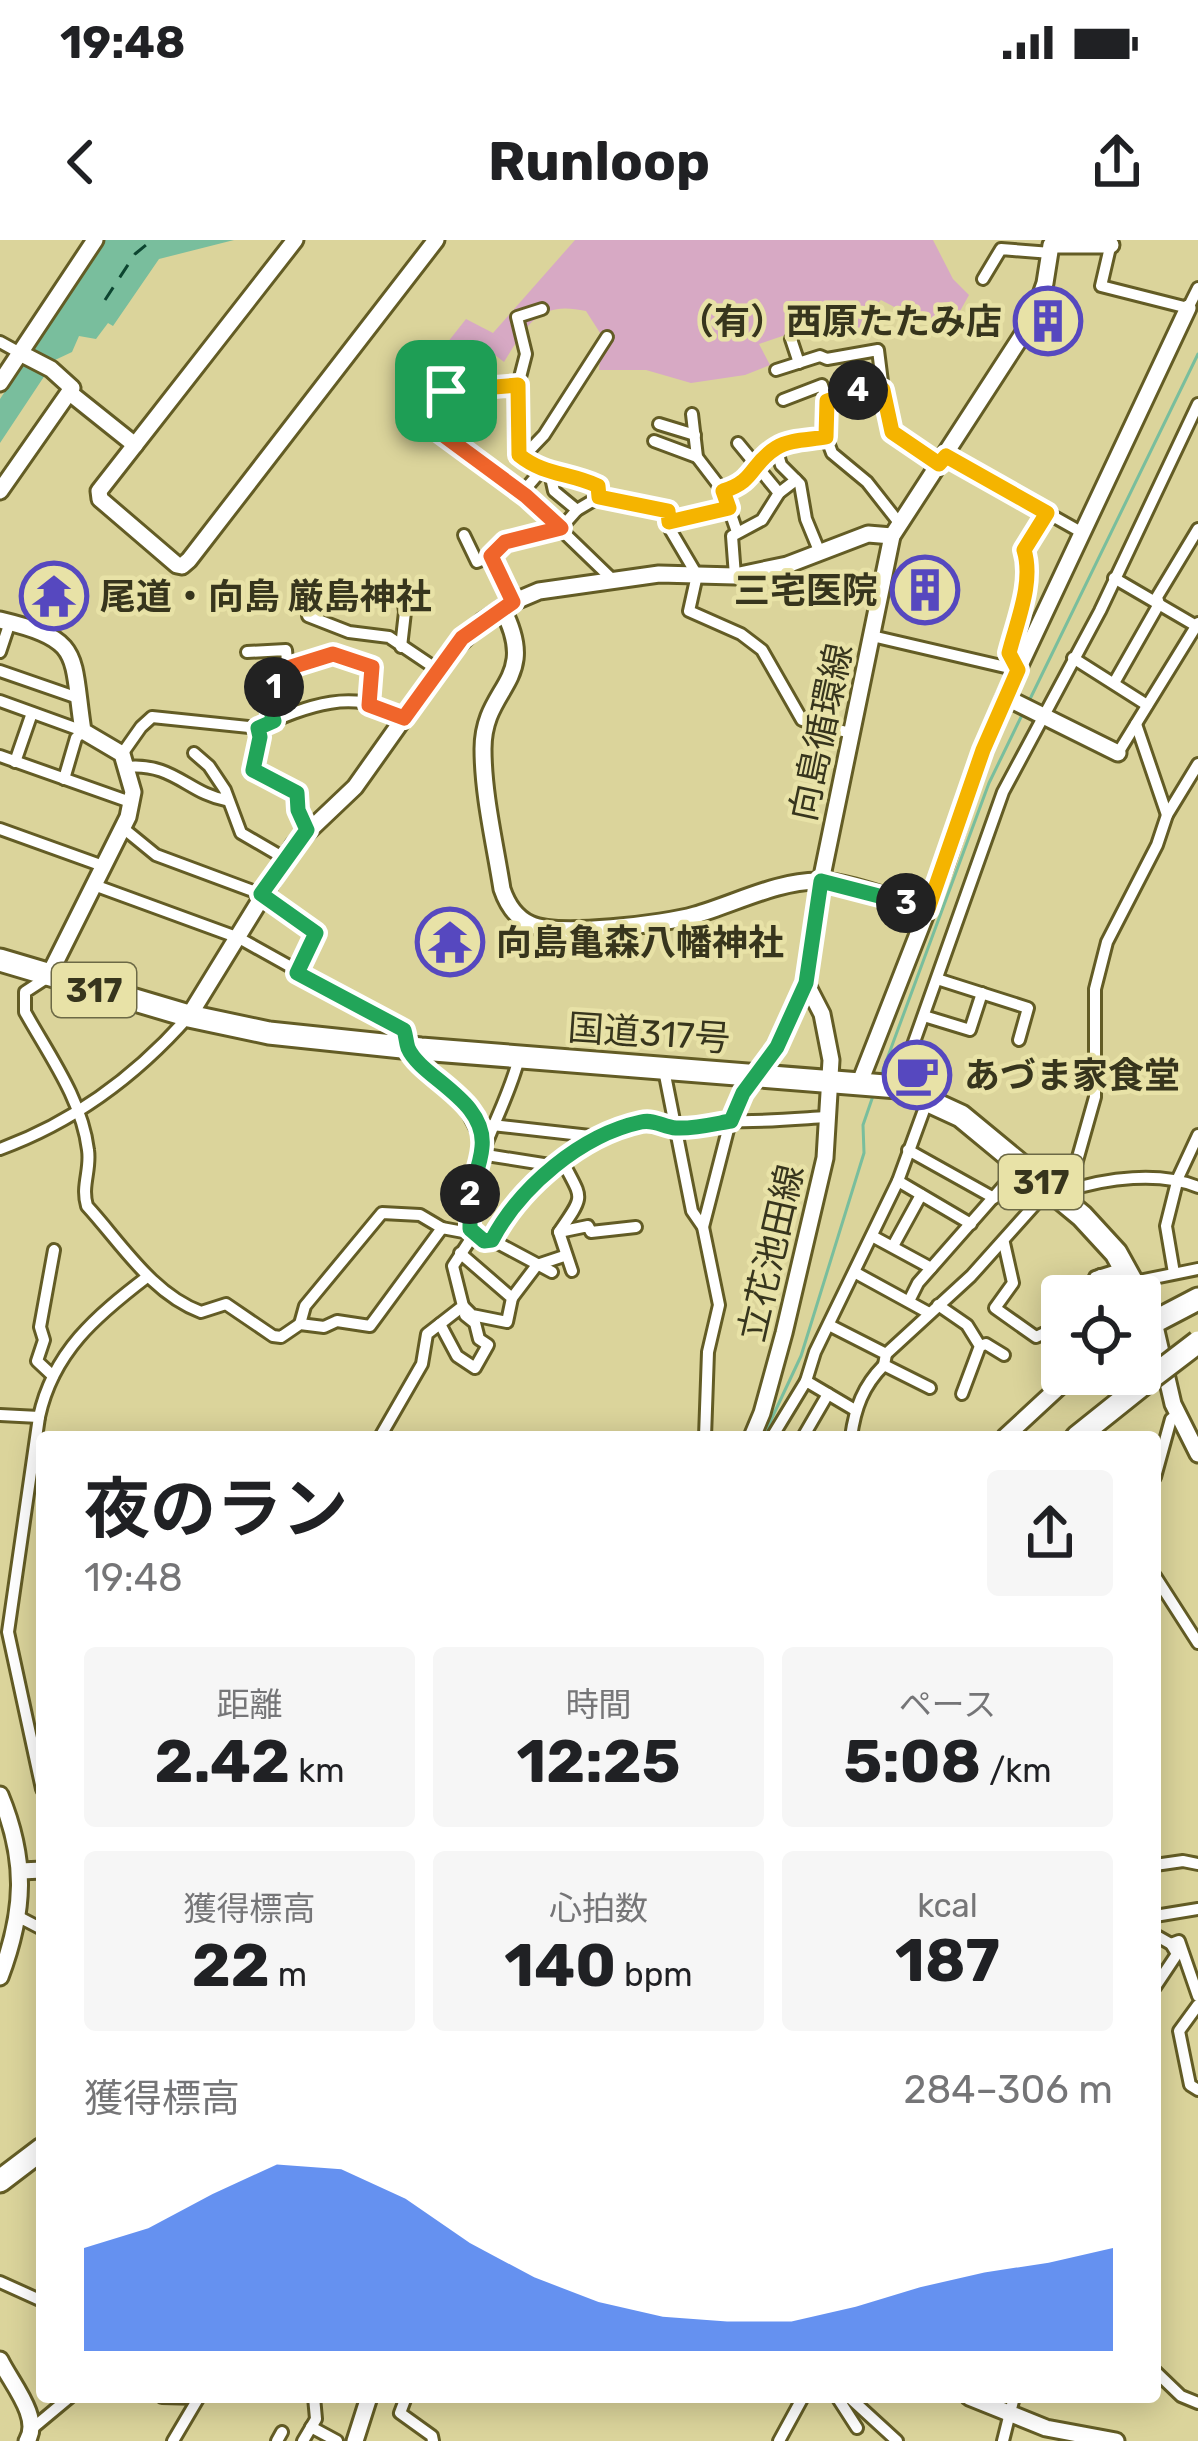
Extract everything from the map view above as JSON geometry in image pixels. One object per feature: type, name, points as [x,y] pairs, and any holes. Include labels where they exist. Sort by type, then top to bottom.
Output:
[{"type":"highway","name":"国道317号","points":[[0,962],[189,1016],[269,1033],[879,1084],[928,1099],[961,1116],[1060,1192],[1099,1232],[1130,1275]]},
{"type":"highway","points":[[1161,1319],[1198,1299]]},
{"type":"highway","points":[[1084,1431],[1198,1342]]},
{"type":"highway","points":[[0,2181],[36,2154]]},
{"type":"street","points":[[0,383],[24,354],[95,240]]},
{"type":"street","points":[[296,240],[99,491],[100,500],[182,566],[436,240]]},
{"type":"street","points":[[983,279],[1000,249],[1112,242],[1101,286],[1188,308]]},
{"type":"street","name":"向島循環線","points":[[828,1079],[827,1033],[806,983],[850,734],[896,530],[1032,320],[1051,246]]},
{"type":"street","points":[[879,1084],[928,909],[1018,670],[1198,288]]},
{"type":"street","points":[[542,309],[518,316],[526,354],[518,385],[519,455],[545,472],[575,475],[598,486],[599,497]]},
{"type":"street","points":[[523,458],[544,435],[607,337]]},
{"type":"street","points":[[791,339],[799,363]]},
{"type":"street","points":[[0,342],[51,369],[69,383],[70,393],[0,491]]},
{"type":"street","points":[[776,370],[820,356],[827,359],[878,350],[892,432],[1081,532]]},
{"type":"street","points":[[518,385],[446,391],[423,420],[522,494],[613,580]]},
{"type":"street","points":[[0,1149],[78,1110],[142,1065],[189,1016],[284,858],[355,787],[462,638],[508,605],[539,592],[613,580],[659,574],[735,576],[788,566],[868,534],[896,530],[867,482],[832,453],[826,437],[827,401],[822,385],[783,400]]},
{"type":"street","points":[[827,401],[857,390],[883,390]]},
{"type":"street","points":[[70,393],[135,445]]},
{"type":"street","points":[[879,1084],[924,1016],[1003,792],[1198,404]]},
{"type":"street","points":[[692,414],[697,457]]},
{"type":"street","points":[[659,424],[695,435]]},
{"type":"street","points":[[723,491],[744,484],[776,448],[826,437]]},
{"type":"street","points":[[654,441],[697,457],[723,491],[737,532]]},
{"type":"street","points":[[738,442],[779,494]]},
{"type":"street","points":[[776,448],[781,465],[796,480],[820,553]]},
{"type":"street","points":[[522,494],[545,472]]},
{"type":"street","points":[[545,472],[554,491],[577,510]]},
{"type":"street","points":[[735,576],[730,544],[737,532],[761,520],[796,480]]},
{"type":"street","points":[[464,535],[477,562],[505,542],[561,528],[577,510],[599,497],[668,511],[669,522],[697,575],[689,611],[741,634],[762,650],[802,721],[850,734]]},
{"type":"street","points":[[669,522],[729,508]]},
{"type":"street","points":[[1018,670],[1009,653],[1029,566],[1024,550],[1047,513]]},
{"type":"street","points":[[1114,683],[1198,529]]},
{"type":"street","points":[[491,556],[508,605],[518,656],[490,715],[483,756],[502,890],[522,920],[545,929],[646,924],[688,917],[789,885],[821,881],[928,909]]},
{"type":"street","points":[[1009,699],[1118,753],[1197,626],[1114,578]]},
{"type":"street","points":[[384,585],[386,592],[403,596],[401,647]]},
{"type":"street","points":[[308,616],[349,632],[389,637],[438,670]]},
{"type":"street","points":[[0,652],[5,621],[58,638],[73,660],[83,731]]},
{"type":"street","points":[[872,636],[1018,670]]},
{"type":"street","points":[[247,652],[286,650],[289,683],[264,690],[274,721]]},
{"type":"street","points":[[288,668],[333,654],[366,663],[374,671],[369,705]]},
{"type":"street","points":[[1073,658],[1147,705]]},
{"type":"street","points":[[0,671],[78,698]]},
{"type":"street","points":[[404,718],[336,698],[258,728],[152,717],[124,761],[134,803],[48,977],[26,992],[25,1012],[78,1110],[89,1155],[83,1192],[87,1206],[146,1276],[191,1309],[201,1312],[226,1304],[281,1337],[300,1324],[324,1327],[337,1321],[370,1326],[442,1228]]},
{"type":"street","points":[[0,701],[83,731],[124,761],[166,772],[226,800]]},
{"type":"street","points":[[15,762],[32,712]]},
{"type":"street","points":[[1136,724],[1167,815]]},
{"type":"street","points":[[258,728],[253,770],[297,793],[307,830]]},
{"type":"street","points":[[64,778],[76,738],[83,731]]},
{"type":"street","points":[[194,753],[225,790],[241,833],[284,858]]},
{"type":"street","points":[[0,756],[134,803]]},
{"type":"street","points":[[851,1431],[855,1409],[885,1359],[1060,1192],[1094,1097],[1095,989],[1106,942],[1157,845],[1167,815],[1198,764]]},
{"type":"street","points":[[123,828],[156,855],[261,894],[316,933],[297,973]]},
{"type":"street","points":[[0,829],[104,866]]},
{"type":"street","points":[[94,885],[239,938],[404,1030],[408,1047],[459,1096],[482,1148]]},
{"type":"street","points":[[937,979],[1028,1008],[1019,1040]]},
{"type":"street","points":[[703,1227],[731,1121],[743,1093],[777,1047],[806,983]]},
{"type":"street","points":[[924,1016],[970,1030],[982,994]]},
{"type":"street","points":[[440,1324],[457,1356],[475,1368],[488,1346],[461,1308],[453,1266],[474,1234],[468,1203],[482,1148],[508,1096],[519,1056]]},
{"type":"street","points":[[664,1067],[692,1211],[703,1227],[719,1305],[709,1352],[705,1431]]},
{"type":"street","name":"立花池田線","points":[[754,1431],[817,1201],[825,1158],[828,1079]]},
{"type":"street","points":[[776,1431],[806,1381],[856,1273],[898,1181],[928,1099]]},
{"type":"street","points":[[492,1240],[510,1209],[560,1164],[599,1137],[642,1121],[655,1120],[673,1128],[826,1117]]},
{"type":"street","points":[[493,1125],[599,1137]]},
{"type":"street","points":[[1174,1273],[1165,1235],[1178,1178],[1198,1135]]},
{"type":"street","points":[[482,1148],[560,1164],[579,1187],[580,1196],[559,1232],[572,1271]]},
{"type":"street","points":[[908,1150],[994,1198]]},
{"type":"street","points":[[909,1301],[917,1283],[1021,1166]]},
{"type":"street","points":[[1060,1192],[1178,1178],[1198,1187]]},
{"type":"street","points":[[898,1181],[971,1224]]},
{"type":"street","points":[[893,1246],[921,1195]]},
{"type":"street","points":[[300,1324],[305,1306],[382,1213],[420,1215],[442,1228],[492,1240],[552,1272]]},
{"type":"street","points":[[559,1232],[588,1226],[591,1232],[636,1227]]},
{"type":"street","points":[[872,1236],[931,1268]]},
{"type":"street","points":[[1004,1243],[1013,1283],[995,1308],[1036,1337],[1041,1335]]},
{"type":"street","points":[[53,1250],[40,1327],[44,1340],[37,1361],[53,1376]]},
{"type":"street","points":[[460,1253],[512,1298]]},
{"type":"street","points":[[461,1308],[507,1322],[512,1298],[537,1264],[564,1256]]},
{"type":"street","points":[[1130,1275],[1198,1269]]},
{"type":"street","points":[[856,1273],[967,1325],[980,1346]]},
{"type":"street","points":[[37,1431],[53,1376],[83,1328],[146,1276]]},
{"type":"street","points":[[383,1431],[422,1364],[427,1334],[461,1308]]},
{"type":"street","points":[[830,1324],[921,1387],[930,1388]]},
{"type":"street","points":[[980,1346],[986,1344],[1004,1354]]},
{"type":"street","points":[[962,1394],[980,1346]]},
{"type":"street","points":[[1161,1359],[1178,1414],[1196,1446]]},
{"type":"street","points":[[806,1381],[855,1409]]},
{"type":"street","points":[[806,1431],[828,1394]]},
{"type":"street","points":[[1011,1431],[1050,1395]]},
{"type":"street","points":[[1161,1455],[1171,1419],[1178,1414]]},
{"type":"street","points":[[0,1415],[39,1418]]},
{"type":"street","points":[[36,1437],[9,1612],[7,1662],[36,1767]]},
{"type":"street","points":[[1161,1585],[1198,1643]]},
{"type":"street","points":[[0,1795],[21,1871],[17,1916],[0,1977]]},
{"type":"street","points":[[1161,1864],[1198,1864]]},
{"type":"street","points":[[21,1871],[36,1870]]},
{"type":"street","points":[[1161,1915],[1198,1909]]},
{"type":"street","points":[[17,1916],[36,1926]]},
{"type":"street","points":[[1161,1938],[1177,1954],[1161,1978]]},
{"type":"street","points":[[1171,1944],[1179,1941],[1198,2001],[1178,2031],[1190,2085],[1198,2090]]},
{"type":"street","points":[[0,2282],[36,2298]]},
{"type":"street","points":[[0,2360],[30,2434],[64,2403]]},
{"type":"street","points":[[1161,2377],[1181,2396],[1198,2403]]},
{"type":"street","points":[[173,2441],[195,2403]]},
{"type":"street","points":[[303,2441],[316,2419],[315,2403]]},
{"type":"street","points":[[355,2441],[367,2403]]},
{"type":"street","points":[[404,2403],[400,2413],[433,2441]]},
{"type":"street","points":[[779,2441],[800,2403]]},
{"type":"street","points":[[841,2403],[857,2428]]},
{"type":"street","points":[[856,2403],[897,2441]]},
{"type":"street","points":[[982,2403],[1046,2428],[1116,2441]]},
{"type":"street","points":[[1003,2441],[1011,2403]]},
{"type":"street","points":[[311,2427],[337,2441]]},
{"type":"shaded area","points":[[105,240],[234,240],[159,259],[113,326],[108,323],[96,339],[79,336],[72,352],[55,360],[0,443],[0,399]]},
{"type":"shaded area","points":[[575,240],[933,240],[953,279],[969,295],[950,329],[919,320],[881,300],[867,314],[871,325],[828,337],[803,329],[759,344],[770,365],[745,375],[691,383],[646,370],[599,370],[602,336],[586,311],[556,309],[527,327],[504,362],[477,341],[455,363],[448,386],[441,377],[447,363],[440,352],[466,319],[493,333]]},
{"type":"waterway","points":[[1030,699],[1198,354]]},
{"type":"waterway","points":[[880,1078],[989,783],[1023,713]]},
{"type":"waterway","points":[[766,1431],[801,1356],[864,1153],[863,1125],[874,1093]]},
{"type":"ferry route","points":[[105,300],[135,254],[152,240]]},
{"type":"place","name":"（有）西原たたみ店","points":[[1048,321]]},
{"type":"place","name":"三宅医院","points":[[925,590]]},
{"type":"place","name":"尾道・向島 厳島神社","points":[[54,596]]},
{"type":"place","name":"向島亀森八幡神社","points":[[450,942]]},
{"type":"place","name":"あづま家食堂","points":[[917,1075]]},
{"type":"route","points":[[518,385],[519,455],[540,472],[575,475],[598,486],[599,497],[668,511],[669,522],[729,508],[723,491],[744,484],[760,460],[776,448],[826,437],[827,401],[857,390],[883,390],[896,435],[939,464],[946,456],[1047,513],[1024,550],[1029,566],[1009,653],[1018,670],[983,750],[928,909],[821,881],[806,983],[777,1047],[743,1093],[731,1121],[673,1128],[655,1120],[642,1121],[599,1137],[556,1166],[510,1209],[492,1240],[484,1241],[470,1229],[468,1203],[484,1142],[470,1111],[416,1058],[404,1030],[297,973],[316,933],[261,894],[307,830],[297,793],[253,770],[258,728],[274,721],[264,690],[289,683],[288,668],[333,654],[366,663],[374,671],[369,705],[404,718],[462,638],[513,602],[491,556],[505,542],[561,528],[526,496],[423,420],[446,391],[518,385]]}]
